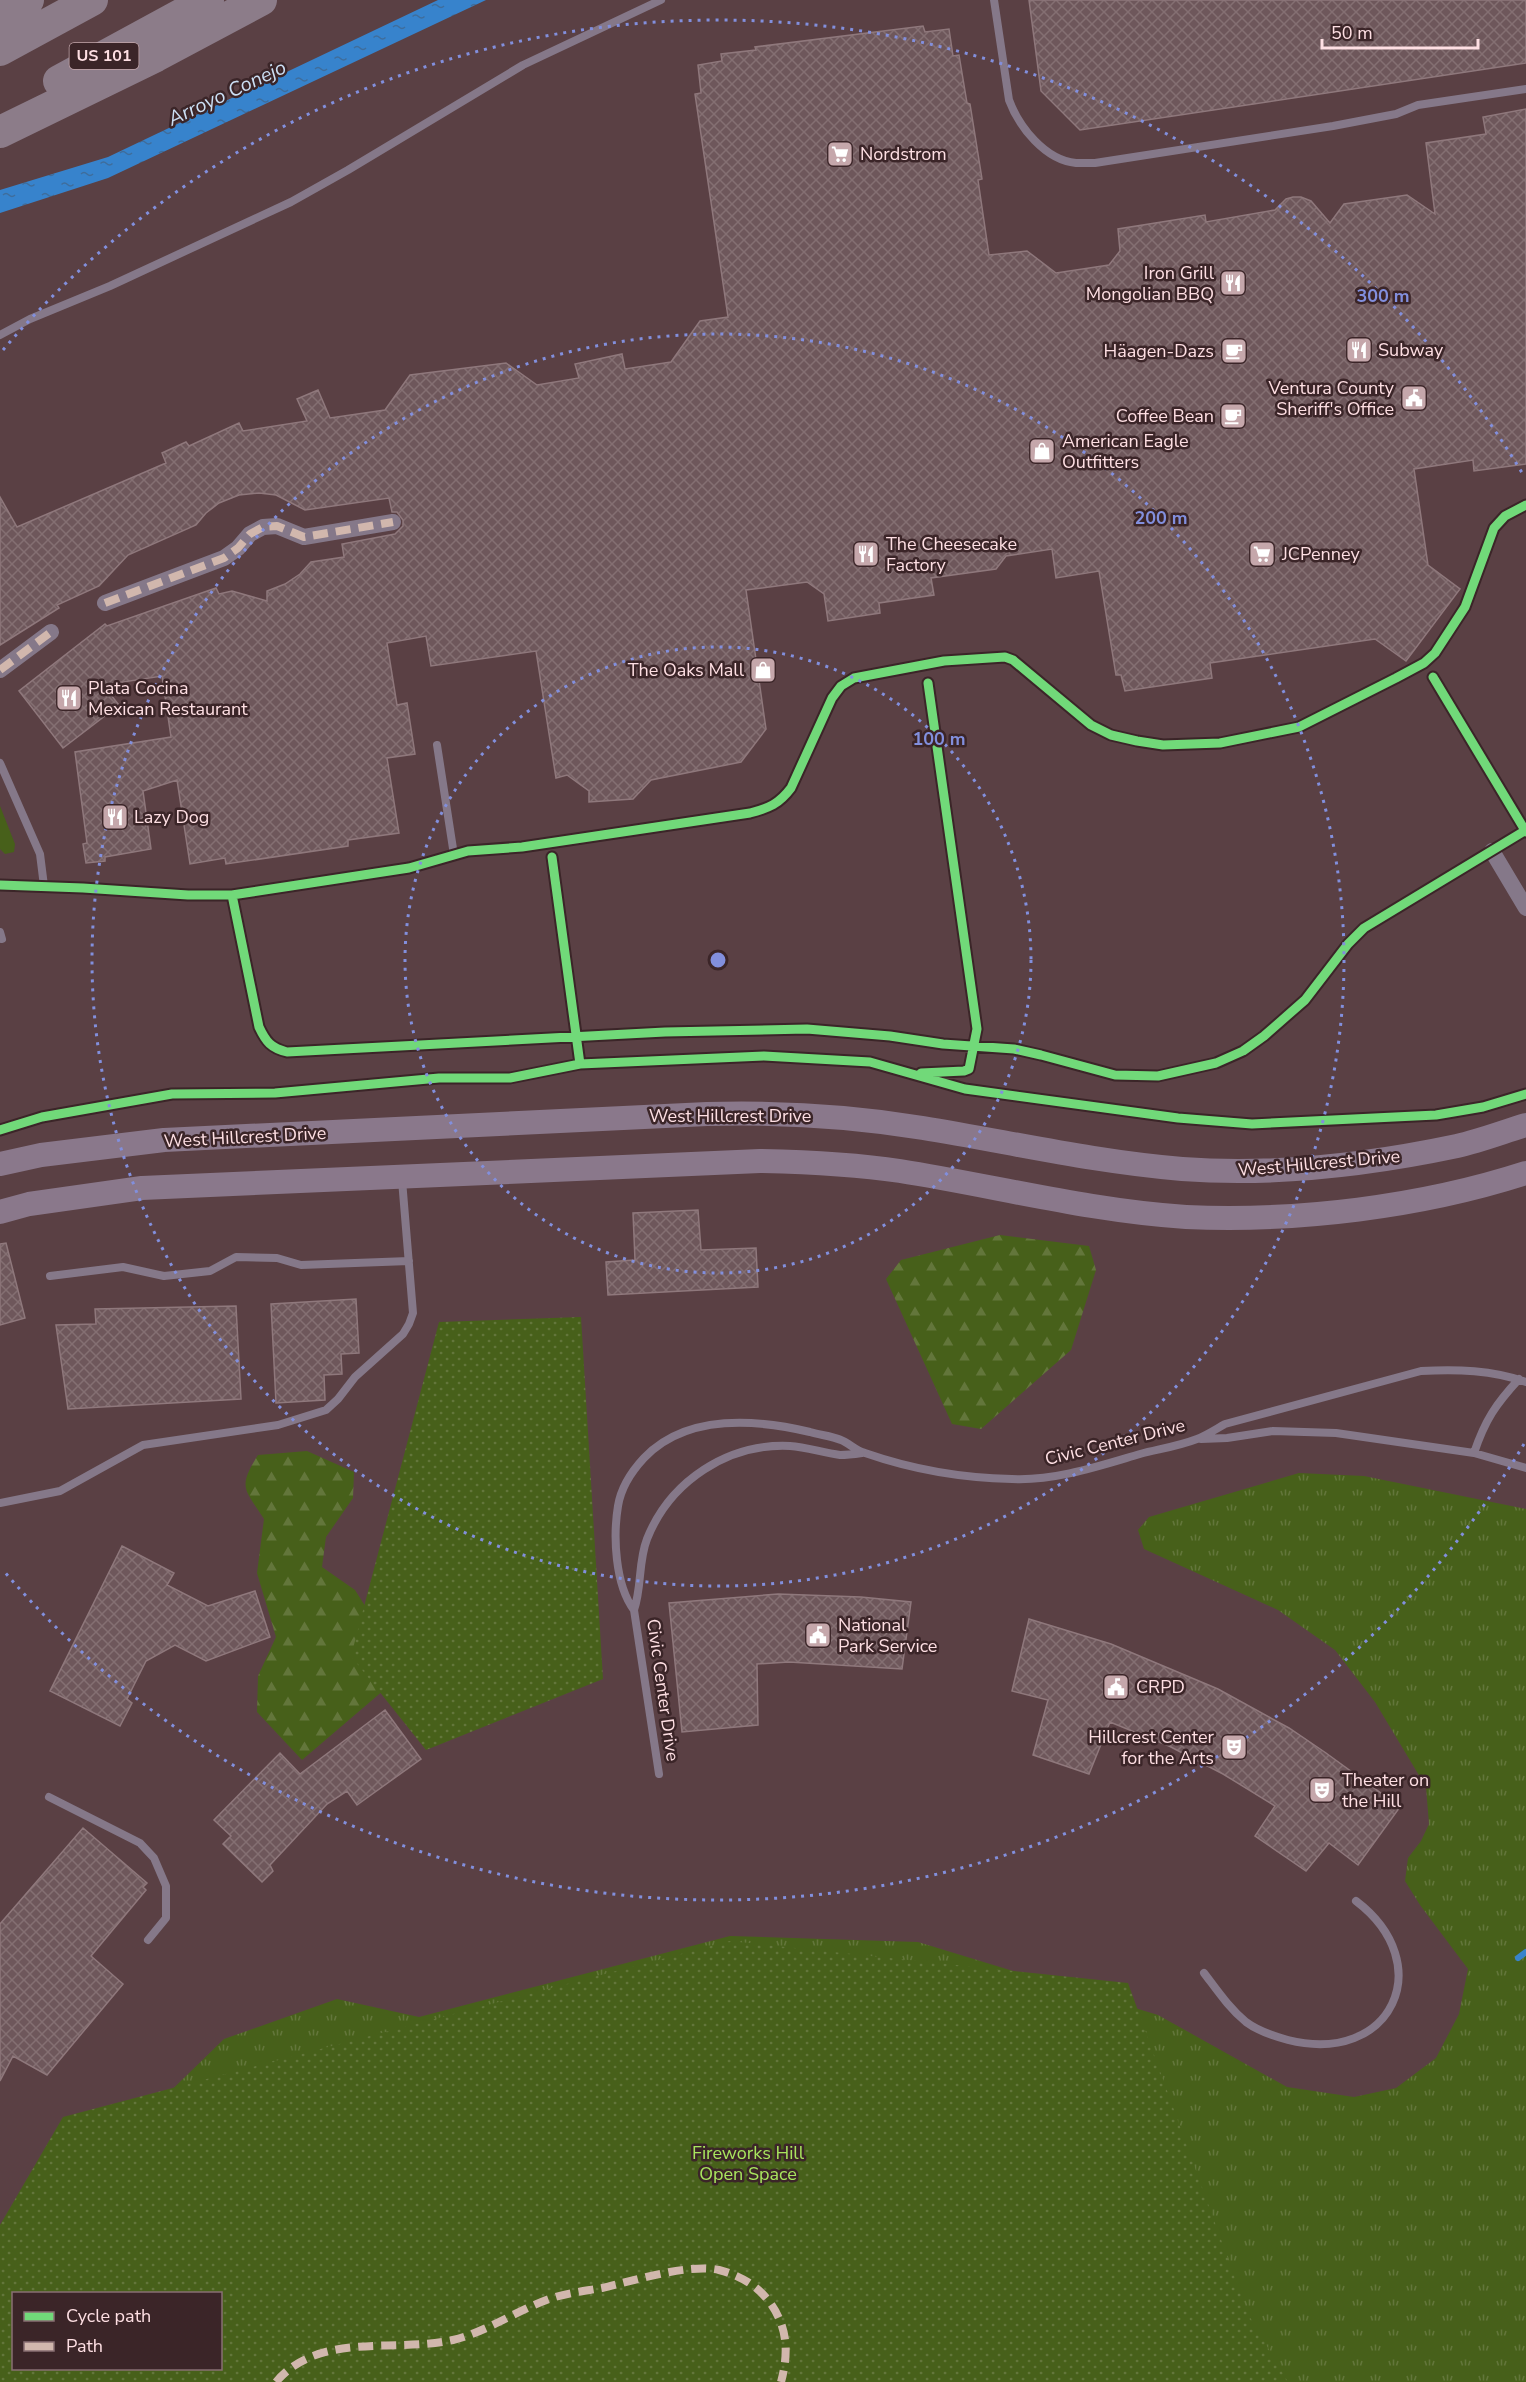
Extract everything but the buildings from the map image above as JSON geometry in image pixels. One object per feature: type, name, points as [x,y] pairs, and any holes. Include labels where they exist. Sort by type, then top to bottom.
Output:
[{"type":"highway","points":[[0,20],[28,0]]},
{"type":"highway","points":[[0,50],[92,0]]},
{"type":"highway","name":"US 101","points":[[0,113],[208,0]]},
{"type":"highway","points":[[0,132],[156,56],[261,0]]},
{"type":"main road","name":"West Hillcrest Drive","points":[[0,1164],[71,1151],[164,1140],[707,1114],[786,1113],[922,1128],[1116,1161],[1181,1169],[1234,1172],[1364,1163],[1458,1146],[1526,1125]]},
{"type":"main road","points":[[0,1212],[29,1204],[142,1188],[707,1162],[828,1162],[899,1171],[1118,1209],[1186,1216],[1247,1217],[1307,1215],[1378,1207],[1495,1183],[1526,1173]]},
{"type":"street","points":[[105,603],[224,558],[238,548],[250,534],[263,527],[277,526],[304,537],[393,522]]},
{"type":"street","points":[[0,670],[51,632]]},
{"type":"street","points":[[1492,851],[1526,908]]},
{"type":"lane","points":[[0,335],[30,319],[131,276],[291,202],[523,65],[661,0]]},
{"type":"lane","points":[[994,0],[1009,100],[1015,115],[1039,144],[1055,156],[1074,163],[1095,163],[1333,126],[1396,114],[1418,105],[1526,89]]},
{"type":"lane","points":[[0,885],[189,895],[232,895],[409,868],[468,851],[522,847],[772,808],[791,788],[832,698],[841,686],[854,678],[944,661],[1005,657],[1013,660],[1091,725],[1111,735],[1137,741],[1163,745],[1220,743],[1299,727],[1424,663],[1435,653],[1465,607],[1494,528],[1505,516],[1526,505]]},
{"type":"lane","points":[[437,745],[454,855]]},
{"type":"lane","points":[[0,763],[40,854],[44,886]]},
{"type":"lane","points":[[232,895],[259,1027],[266,1042],[274,1049],[287,1052],[665,1032],[807,1029],[890,1036],[943,1044],[1014,1049],[1041,1054],[1114,1075],[1158,1076],[1216,1063],[1243,1051],[1305,1000],[1348,944],[1364,928],[1526,830]]},
{"type":"lane","points":[[0,1503],[60,1491],[143,1445],[278,1425],[326,1410],[355,1377],[403,1334],[410,1324],[413,1313],[402,1177]]},
{"type":"lane","points":[[50,1276],[123,1267],[164,1276],[210,1271],[236,1257],[277,1258],[301,1265],[409,1261]]},
{"type":"lane","name":"Civic Center Drive","points":[[658,1774],[634,1610],[639,1596],[639,1568],[646,1540],[660,1513],[681,1487],[708,1466],[762,1446],[792,1446],[841,1455],[862,1453],[966,1476],[1014,1479],[1082,1470],[1197,1438],[1225,1424],[1421,1371],[1453,1369],[1476,1371],[1522,1381]]},
{"type":"lane","name":"Civic Center Drive","points":[[1474,1453],[1480,1434],[1495,1405],[1522,1381]]},
{"type":"lane","name":"Civic Center Drive","points":[[634,1610],[625,1599],[616,1551],[615,1525],[619,1501],[625,1483],[652,1450],[672,1436],[695,1428],[744,1423],[783,1426],[841,1440],[862,1453]]},
{"type":"lane","name":"Civic Center Drive","points":[[1197,1438],[1227,1438],[1273,1431],[1309,1431],[1369,1437],[1474,1453],[1526,1468]]},
{"type":"lane","points":[[49,1797],[140,1843],[154,1858],[166,1886],[166,1918],[148,1940]]},
{"type":"lane","points":[[1204,1973],[1230,2007],[1247,2022],[1265,2032],[1306,2044],[1335,2044],[1362,2036],[1379,2024],[1392,2006],[1398,1986],[1397,1966],[1392,1946],[1382,1927],[1367,1909],[1356,1901]]},
{"type":"green space","points":[[0,806],[15,844],[14,852],[5,854],[0,849]]},
{"type":"green space","points":[[1000,1235],[1089,1246],[1096,1270],[1071,1350],[981,1429],[952,1424],[886,1279],[901,1260]]},
{"type":"green space","points":[[581,1317],[603,1679],[426,1750],[351,1656],[439,1322]]},
{"type":"green space","points":[[307,1451],[354,1472],[353,1498],[326,1537],[322,1567],[355,1590],[390,1645],[391,1684],[302,1760],[257,1712],[258,1676],[276,1637],[257,1573],[264,1519],[248,1494],[246,1482],[251,1466],[258,1455]]},
{"type":"green space","name":"Fireworks Hill Open Space","points":[[1299,1473],[1364,1476],[1526,1509],[1526,2382],[0,2382],[0,2287],[39,2219],[224,2039],[337,1999],[419,2017],[730,1936],[918,1942],[1158,2015],[1287,2087],[1354,2097],[1396,2088],[1436,2058],[1459,2014],[1468,1969],[1405,1881],[1408,1858],[1421,1841],[1429,1824],[1426,1787],[1375,1702],[1335,1650],[1278,1610],[1144,1549],[1138,1530],[1149,1517]]},
{"type":"green space","name":"Fireworks Hill Open Space","points":[[730,1941],[1128,1983],[1248,2314],[1288,2382],[0,2382],[0,2225],[63,2117]]},
{"type":"water","points":[[438,0],[486,0],[108,178],[0,213],[0,190],[108,157]]},
{"type":"waterway","points":[[1518,1958],[1526,1952]]},
{"type":"marked path","points":[[105,603],[224,558],[238,548],[250,534],[263,527],[277,526],[304,537],[393,522]]},
{"type":"marked path","points":[[0,670],[51,632]]},
{"type":"marked path","points":[[276,2382],[294,2366],[314,2356],[336,2350],[453,2340],[477,2332],[555,2297],[661,2274],[707,2268],[726,2272],[746,2281],[758,2290],[775,2310],[783,2329],[786,2350],[781,2382]]},
{"type":"cycle path","points":[[232,895],[409,868],[468,851],[522,847],[750,813],[763,809],[778,802],[791,788],[832,698],[841,686],[854,678],[944,661],[1005,657],[1013,660],[1091,725],[1111,735],[1137,741],[1163,745],[1220,743],[1299,727],[1424,663],[1435,653],[1465,607],[1494,528],[1505,516],[1526,505]]},
{"type":"cycle path","points":[[1433,677],[1526,832]]},
{"type":"cycle path","points":[[921,1073],[969,1069],[977,1029],[928,683]]},
{"type":"cycle path","points":[[0,885],[188,895],[232,895],[259,1027],[270,1044],[287,1052],[665,1032],[807,1029],[890,1036],[943,1044],[1014,1049],[1115,1075],[1158,1076],[1216,1063],[1243,1051],[1305,1000],[1348,944],[1364,928],[1526,830]]},
{"type":"cycle path","points":[[552,857],[580,1064]]},
{"type":"cycle path","points":[[0,1130],[42,1117],[172,1094],[275,1093],[439,1078],[510,1078],[580,1064],[764,1056],[870,1062],[965,1089],[1178,1118],[1252,1124],[1436,1115],[1483,1107],[1526,1094]]},
{"type":"place","name":"Nordstrom","points":[[840,154]]},
{"type":"place","name":"Iron Grill Mongolian BBQ","points":[[1233,283]]},
{"type":"place","name":"Subway","points":[[1359,350]]},
{"type":"place","name":"Häagen-Dazs","points":[[1234,351]]},
{"type":"place","name":"Ventura County Sheriff's Office","points":[[1414,398]]},
{"type":"place","name":"Coffee Bean","points":[[1233,416]]},
{"type":"place","name":"American Eagle Outfitters","points":[[1042,451]]},
{"type":"place","name":"The Cheesecake Factory","points":[[866,554]]},
{"type":"place","name":"JCPenney","points":[[1262,554]]},
{"type":"place","name":"The Oaks Mall","points":[[763,670]]},
{"type":"place","name":"Plata Cocina Mexican Restaurant","points":[[69,698]]},
{"type":"place","name":"Lazy Dog","points":[[115,817]]},
{"type":"place","name":"National Park Service","points":[[818,1635]]},
{"type":"place","name":"CRPD","points":[[1116,1687]]},
{"type":"place","name":"Hillcrest Center for the Arts","points":[[1234,1747]]},
{"type":"place","name":"Theater on the Hill","points":[[1322,1790]]},
{"type":"water label","name":"Arroyo Conejo","points":[[227,93]]}]
